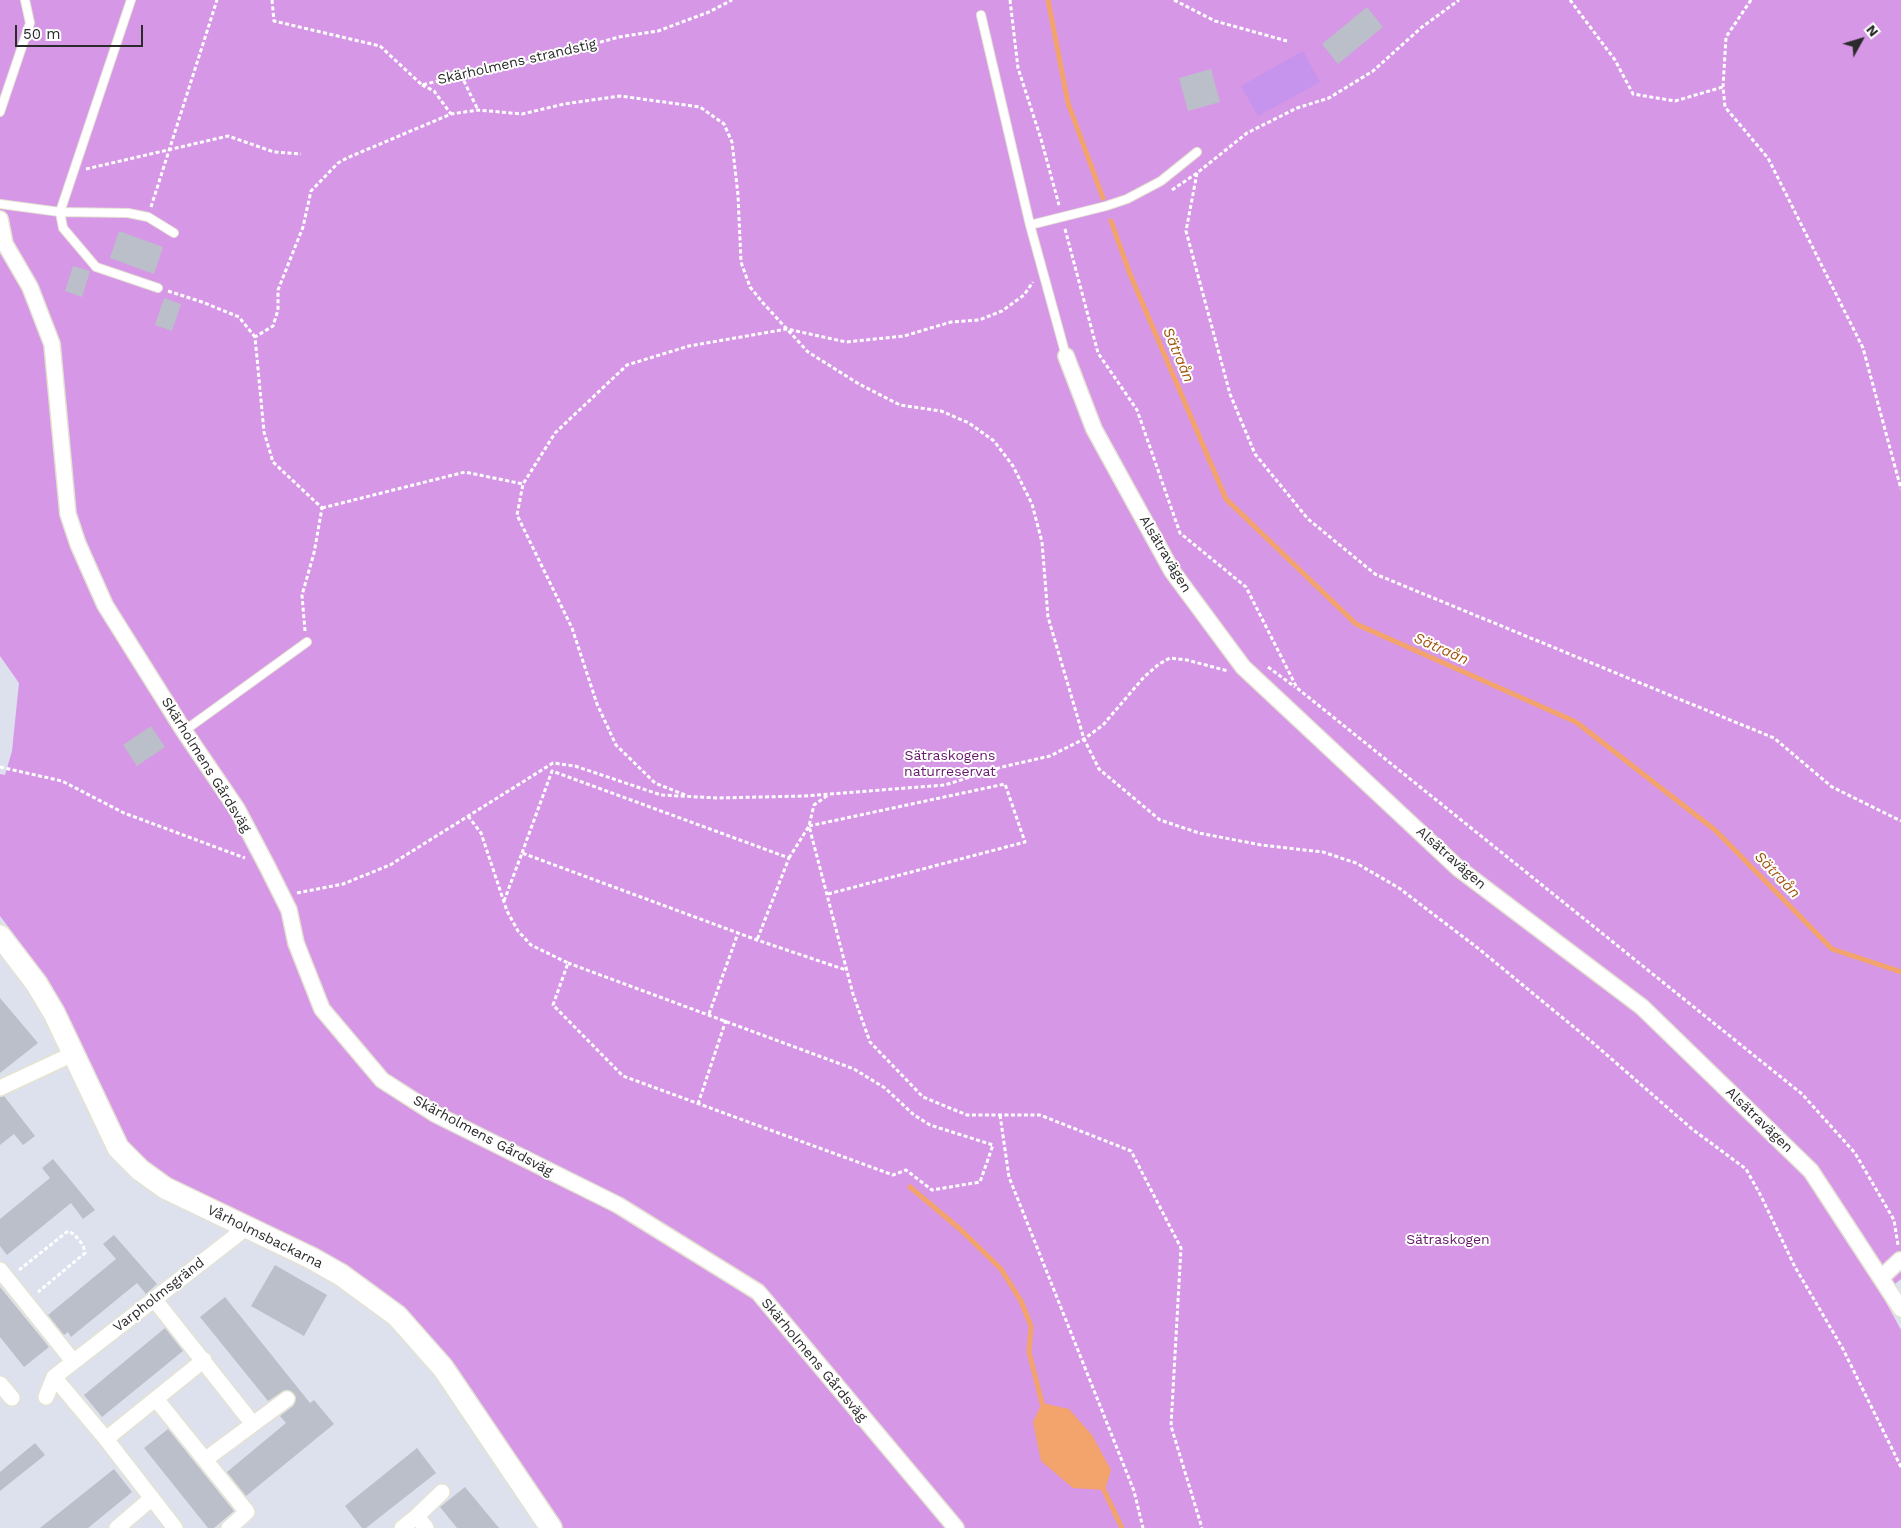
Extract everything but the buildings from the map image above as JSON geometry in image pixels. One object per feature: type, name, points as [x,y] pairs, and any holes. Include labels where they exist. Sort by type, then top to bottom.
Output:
[{"type":"street","name":"Skärholmens Gårdsväg","points":[[0,219],[5,244],[30,287],[52,344],[68,514],[78,544],[105,605],[184,732],[237,809],[267,866],[289,910],[296,943],[322,1009],[382,1080],[435,1114],[618,1205],[758,1292],[956,1528]]},
{"type":"street","name":"Alsätravägen","points":[[1066,356],[1094,429],[1172,571],[1243,667],[1458,868],[1649,1014],[1812,1171],[1901,1309]]},
{"type":"street","name":"Vårholmsbackarna","points":[[0,936],[36,983],[54,1013],[118,1148],[140,1170],[165,1188],[310,1258],[341,1275],[396,1316],[448,1375],[551,1528]]},
{"type":"street","points":[[0,1088],[73,1054]]},
{"type":"street","name":"Varpholmsgränd","points":[[46,1397],[54,1377],[246,1228]]},
{"type":"street","points":[[1882,1277],[1900,1260]]},
{"type":"street","points":[[4,1275],[73,1361]]},
{"type":"street","points":[[154,1299],[253,1424]]},
{"type":"street","points":[[106,1438],[204,1360]]},
{"type":"street","points":[[54,1377],[106,1438],[175,1528]]},
{"type":"street","points":[[0,1384],[12,1398]]},
{"type":"street","points":[[156,1399],[247,1512],[229,1528]]},
{"type":"street","points":[[206,1459],[287,1399]]},
{"type":"street","points":[[402,1528],[421,1522],[442,1492]]},
{"type":"street","points":[[117,1528],[152,1498]]},
{"type":"lane","points":[[0,112],[30,23],[25,0]]},
{"type":"lane","points":[[131,0],[60,212],[63,228],[96,267],[158,288]]},
{"type":"lane","points":[[981,15],[1030,225],[1066,356]]},
{"type":"lane","points":[[1030,225],[1063,221],[1145,190],[1162,181],[1197,152]]},
{"type":"lane","points":[[0,204],[60,212],[128,214],[148,217],[174,233]]},
{"type":"lane","points":[[184,732],[307,642]]},
{"type":"path","points":[[148,217],[217,0]]},
{"type":"path","name":"Skärholmens strandstig","points":[[272,0],[274,21],[380,46],[422,85],[460,75],[517,65],[619,37],[658,31],[708,12],[732,0]]},
{"type":"path","points":[[1010,0],[1018,68],[1041,140],[1098,353],[1137,410],[1180,533],[1246,587],[1297,688]]},
{"type":"path","points":[[1174,0],[1214,21],[1287,41]]},
{"type":"path","points":[[1166,194],[1197,173],[1247,133],[1297,108],[1329,98],[1373,71],[1422,27],[1459,0]]},
{"type":"path","points":[[1570,0],[1616,60],[1633,94],[1675,101],[1723,86]]},
{"type":"path","points":[[1751,0],[1726,37],[1723,86],[1725,107],[1768,158],[1863,348],[1901,489]]},
{"type":"path","points":[[460,75],[478,110]]},
{"type":"path","points":[[422,85],[434,91],[451,114]]},
{"type":"path","points":[[255,337],[273,326],[278,310],[278,290],[303,227],[311,191],[338,163],[347,158],[451,114],[478,110],[522,114],[564,104],[620,96],[700,106],[724,124],[732,142],[738,195],[741,262],[750,287],[808,352],[859,384],[900,405],[941,412],[969,423],[994,441],[1012,466],[1032,504],[1042,542],[1048,617],[1084,739],[1099,769],[1160,820],[1199,833],[1261,845],[1323,852],[1356,863],[1399,888],[1479,949],[1592,1042],[1692,1130],[1746,1169],[1795,1267],[1843,1349],[1901,1467]]},
{"type":"path","points":[[73,171],[169,151],[228,136],[274,152],[301,154]]},
{"type":"path","points":[[1197,173],[1186,232],[1230,394],[1255,454],[1308,519],[1374,574],[1774,738],[1832,787],[1901,821]]},
{"type":"path","points":[[688,796],[655,783],[616,745],[597,704],[572,628],[517,515],[524,484],[555,433],[627,365],[689,346],[787,329],[846,342],[904,336],[951,322],[979,320],[1002,311],[1024,295],[1034,281],[1043,274]]},
{"type":"path","points":[[158,288],[202,302],[239,317],[255,337],[264,432],[273,462],[322,508]]},
{"type":"path","points":[[322,508],[465,472],[524,484]]},
{"type":"path","points":[[307,642],[302,595],[314,553],[322,508]]},
{"type":"path","points":[[281,894],[344,884],[390,865],[553,763],[575,766],[660,796],[718,798],[788,797],[945,785],[1002,767],[1050,756],[1084,739],[1104,725],[1144,677],[1159,664],[1170,658],[1187,660],[1232,672],[1258,659],[1297,688],[1802,1094],[1855,1153],[1894,1220],[1900,1260]]},
{"type":"path","points":[[0,767],[62,781],[124,813],[267,866]]},
{"type":"path","points":[[504,902],[552,771],[789,858]]},
{"type":"path","points":[[809,826],[1005,784],[1025,842],[828,894]]},
{"type":"path","points":[[758,940],[789,858],[809,826],[814,804],[823,796],[835,792]]},
{"type":"path","points":[[468,816],[484,839],[504,902],[518,931],[531,944],[568,963],[854,1069],[885,1088],[914,1115],[930,1124],[993,1146],[991,1156],[980,1182],[932,1190],[906,1170],[893,1175],[623,1076],[553,1005],[568,963]]},
{"type":"path","points":[[809,826],[847,970],[870,1042],[923,1097],[967,1115],[1040,1116],[1131,1151],[1180,1248],[1171,1426],[1202,1528]]},
{"type":"path","points":[[522,853],[738,933],[847,970]]},
{"type":"path","points":[[709,1014],[738,933]]},
{"type":"path","points":[[698,1104],[726,1020]]},
{"type":"path","points":[[1000,1115],[1009,1177],[1134,1491],[1143,1528]]},
{"type":"path","points":[[4,1275],[68,1231],[74,1234],[83,1245],[85,1253],[26,1302]]},
{"type":"green space","name":"Sätraskogens naturreservat","points":[[0,0],[1901,0],[1901,1279],[1882,1295],[1901,1330],[1901,1528],[561,1528],[404,1312],[192,1193],[154,1170],[134,1150],[125,1139],[63,1006],[47,978],[0,916],[0,774],[5,775],[12,751],[19,683],[0,656]]},
{"type":"shaded area","points":[[1303,51],[1320,82],[1258,116],[1241,86]]},
{"type":"shaded area","points":[[1042,1403],[1069,1409],[1092,1435],[1111,1470],[1105,1490],[1073,1488],[1041,1461],[1033,1422]]},
{"type":"waterway","name":"Sätraån","points":[[1048,0],[1068,103],[1103,198]]},
{"type":"waterway","name":"Sätraån","points":[[1111,221],[1130,274],[1226,499],[1356,624],[1576,722],[1715,830],[1832,949],[1901,972]]},
{"type":"waterway","points":[[910,1187],[960,1229],[1001,1269],[1021,1301],[1031,1326],[1029,1352],[1042,1403],[1045,1408]]},
{"type":"waterway","points":[[1102,1486],[1122,1528]]},
{"type":"park label","name":"Sätraskogen","points":[[1448,1240]]}]
